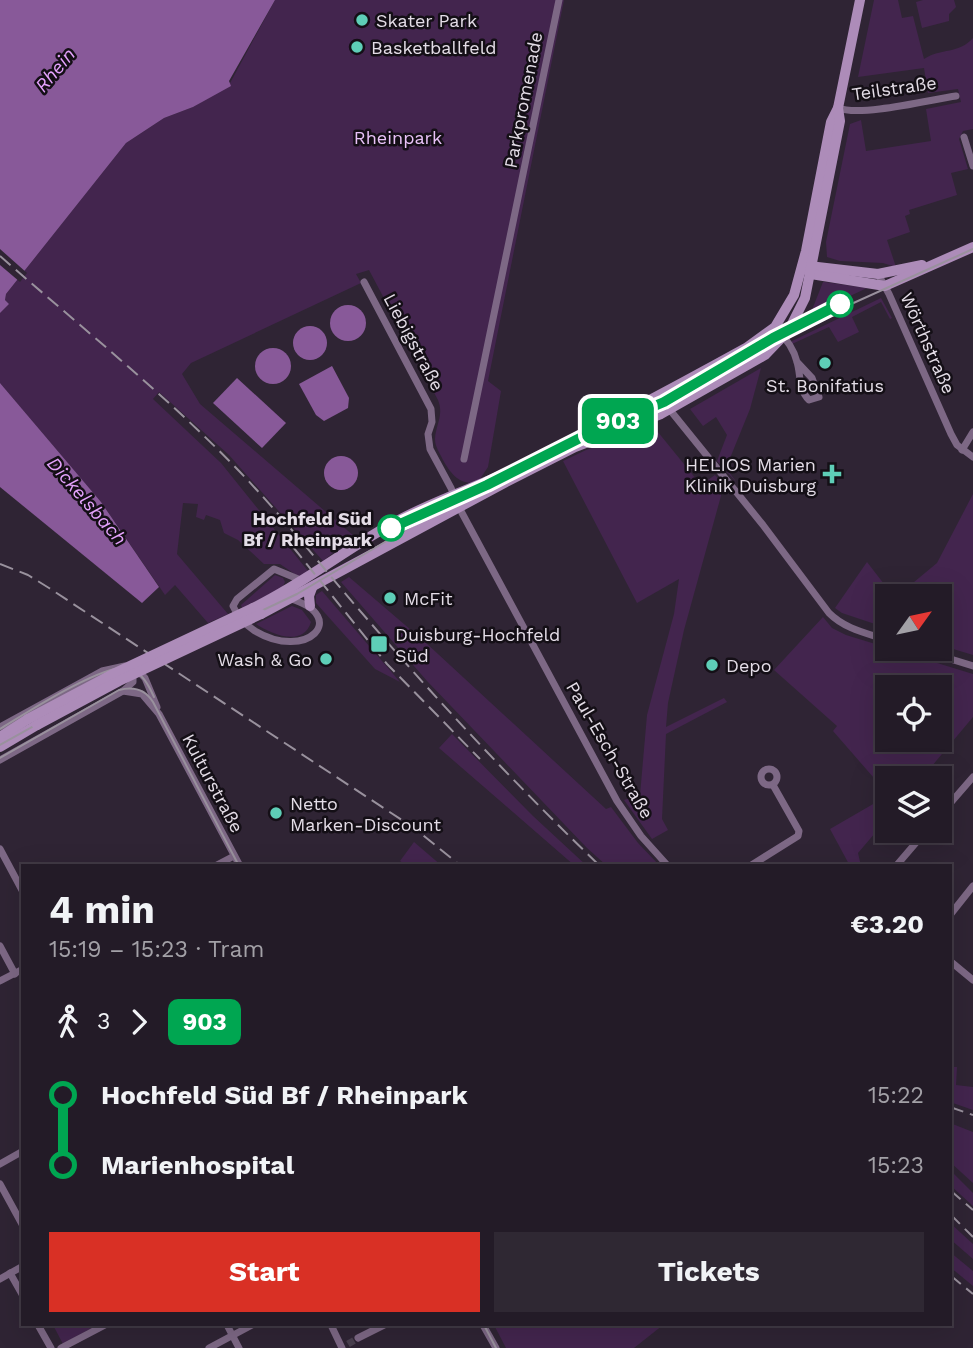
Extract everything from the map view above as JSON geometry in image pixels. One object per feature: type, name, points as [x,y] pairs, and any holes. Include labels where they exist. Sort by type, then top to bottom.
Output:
[{"type":"street","name":"Parkpromenade","points":[[464,459],[559,0]]},
{"type":"street","points":[[308,584],[382,529],[514,469],[660,394],[746,348],[775,327],[809,268],[819,178],[831,122],[838,108],[860,0]]},
{"type":"street","name":"Teilstraße","points":[[838,108],[847,112],[956,96]]},
{"type":"street","points":[[0,747],[33,722],[115,673],[257,611],[575,447],[670,410],[765,355],[784,336],[800,312],[840,121],[838,108]]},
{"type":"street","points":[[964,137],[973,166]]},
{"type":"street","points":[[809,268],[885,286],[973,247]]},
{"type":"street","points":[[809,268],[878,274],[935,264]]},
{"type":"street","points":[[885,286],[885,281],[918,266]]},
{"type":"street","name":"Wörthstraße","points":[[878,274],[951,434],[962,450],[973,457]]},
{"type":"street","name":"Liebigstraße","points":[[364,282],[431,409],[432,422],[428,441],[454,495]]},
{"type":"street","points":[[775,327],[784,336],[797,362],[817,387],[819,397],[815,400],[806,397],[797,362]]},
{"type":"street","points":[[660,394],[838,622],[875,636]]},
{"type":"street","points":[[962,450],[973,432]]},
{"type":"street","name":"Paul-Esch-Straße","points":[[454,495],[617,802],[641,836],[666,864]]},
{"type":"street","points":[[289,595],[310,606],[319,619],[318,629],[310,637],[289,643],[266,637],[250,628],[233,606],[237,599],[276,569],[308,584]]},
{"type":"street","points":[[286,575],[289,595]]},
{"type":"street","points":[[308,584],[310,606]]},
{"type":"street","points":[[952,660],[973,666]]},
{"type":"street","points":[[0,727],[102,671],[128,666],[133,672],[134,679],[123,691],[0,760]]},
{"type":"street","name":"Kulturstraße","points":[[128,666],[145,678],[159,714],[239,864]]},
{"type":"street","points":[[123,691],[142,694],[159,714]]},
{"type":"street","points":[[0,737],[33,722]]},
{"type":"street","points":[[952,802],[973,777]]},
{"type":"street","points":[[753,864],[799,836],[799,831],[773,785]]},
{"type":"street","points":[[898,864],[916,843]]},
{"type":"street","points":[[0,849],[21,888]]},
{"type":"street","points":[[219,864],[234,856]]},
{"type":"street","points":[[952,912],[973,886]]},
{"type":"street","points":[[0,946],[15,974]]},
{"type":"street","points":[[952,963],[973,980]]},
{"type":"street","points":[[0,981],[21,970]]},
{"type":"street","points":[[0,1164],[21,1153]]},
{"type":"street","points":[[0,1184],[21,1222]]},
{"type":"street","points":[[0,1279],[21,1267]]},
{"type":"street","points":[[10,1273],[21,1292]]},
{"type":"street","points":[[39,1326],[51,1348]]},
{"type":"street","points":[[61,1348],[103,1326]]},
{"type":"street","points":[[228,1326],[239,1348]]},
{"type":"street","points":[[209,1348],[250,1326]]},
{"type":"street","points":[[332,1326],[344,1346]]},
{"type":"street","points":[[358,1338],[382,1326]]},
{"type":"street","points":[[484,1326],[496,1348]]},
{"type":"street","points":[[81,1338],[86,1348]]},
{"type":"green space","name":"Rheinpark","points":[[275,0],[564,0],[488,381],[501,391],[488,467],[478,482],[472,483],[457,478],[446,465],[435,442],[440,405],[369,270],[356,274],[361,283],[191,363],[182,374],[200,404],[354,536],[323,561],[229,455],[159,392],[153,399],[221,463],[308,571],[299,577],[280,564],[264,564],[238,540],[224,533],[220,520],[206,515],[204,520],[196,517],[198,504],[183,503],[177,554],[228,614],[208,623],[175,585],[165,595],[101,502],[0,383],[0,313],[9,304],[5,300],[6,294],[126,143],[164,118],[193,107],[229,85]]},
{"type":"green space","points":[[874,0],[898,0],[902,18],[913,16],[924,59],[956,49],[973,38],[973,129],[963,131],[959,139],[968,169],[951,173],[957,195],[909,210],[910,214],[905,216],[910,232],[887,240],[896,267],[827,257],[826,242],[850,124],[861,120],[866,151],[931,141],[926,109],[961,102],[958,89],[928,93],[924,68],[858,77]]},
{"type":"green space","points":[[954,0],[956,7],[949,14],[949,21],[922,28],[916,2]]},
{"type":"green space","points":[[825,282],[867,288],[810,315]]},
{"type":"green space","points":[[881,298],[892,318],[890,319],[881,302],[852,317],[859,332],[838,342],[829,327],[792,344],[792,341]]},
{"type":"green space","points":[[761,368],[750,409],[726,468],[737,483],[717,461],[727,435],[716,417],[703,426],[690,409]]},
{"type":"green space","points":[[653,426],[701,485],[715,475],[724,485],[684,630],[668,703],[666,727],[724,698],[727,702],[666,734],[662,819],[668,830],[652,839],[624,800],[640,795],[647,715],[674,614],[679,579],[637,603],[563,461]]},
{"type":"green space","points":[[973,494],[973,655],[952,649],[952,584],[912,584],[937,563]]},
{"type":"green space","points":[[867,562],[884,584],[875,584],[875,624],[835,608]]},
{"type":"green space","points":[[275,575],[283,578],[285,582],[282,588],[242,608],[241,605]]},
{"type":"green space","points":[[349,577],[425,642],[606,809],[611,807],[638,843],[658,864],[605,864],[427,681],[341,582]]},
{"type":"green space","points":[[322,591],[400,682],[375,669],[316,603],[316,595]]},
{"type":"green space","points":[[292,606],[302,610],[311,622],[301,635],[278,635],[256,624]]},
{"type":"green space","points":[[823,617],[832,628],[875,644],[875,662],[934,662],[973,674],[973,717],[952,742],[952,675],[875,675],[875,752],[944,752],[932,766],[875,766],[875,779],[833,731],[837,726],[774,670]]},
{"type":"green space","points":[[452,734],[585,864],[573,864],[439,748]]},
{"type":"green space","points":[[875,803],[875,833],[858,853],[861,864],[849,864],[830,829]]},
{"type":"green space","points":[[414,842],[440,864],[404,864],[400,861]]},
{"type":"green space","points":[[952,1067],[957,1067],[956,1085],[973,1087],[973,1110],[952,1103]]},
{"type":"green space","points":[[952,1124],[973,1132],[973,1183],[952,1164]]},
{"type":"green space","points":[[952,1172],[973,1193],[973,1206],[952,1187]]},
{"type":"green space","points":[[952,1225],[973,1244],[973,1259],[952,1241]]},
{"type":"green space","points":[[952,1254],[973,1271],[973,1286],[952,1269]]},
{"type":"green space","points":[[54,1326],[95,1326],[63,1344]]},
{"type":"green space","points":[[495,1326],[662,1326],[634,1348],[506,1348]]},
{"type":"water","name":"Rhein","points":[[0,0],[275,0],[229,81],[231,86],[193,107],[164,118],[126,143],[6,294],[5,300],[9,304],[0,313]]},
{"type":"water","points":[[348,305],[361,310],[366,323],[361,336],[348,341],[335,336],[330,323],[335,310]]},
{"type":"water","points":[[310,326],[322,331],[327,343],[322,355],[310,360],[298,355],[293,343],[298,331]]},
{"type":"water","points":[[273,348],[286,353],[291,366],[286,379],[273,384],[260,379],[255,366],[260,353]]},
{"type":"water","points":[[332,366],[349,398],[348,408],[324,421],[316,415],[299,384]]},
{"type":"water","points":[[237,378],[286,423],[262,448],[213,403]]},
{"type":"water","name":"Dickelsbach","points":[[0,383],[101,502],[159,587],[142,603],[0,487]]},
{"type":"water","points":[[341,456],[353,461],[358,473],[353,485],[341,490],[329,485],[324,473],[329,461]]},
{"type":"pier","points":[[0,249],[27,273],[20,282],[0,265]]},
{"type":"tunnel","points":[[348,1344],[358,1338]]},
{"type":"tram line","points":[[0,745],[118,679],[297,594],[417,523],[588,438],[666,404],[807,324],[973,249]]},
{"type":"tram line","name":"903","points":[[391,528],[487,485],[586,435],[664,402],[773,338],[840,304]]},
{"type":"tram line","points":[[0,729],[64,691],[118,668],[129,668],[138,673],[154,697]]},
{"type":"tram line","points":[[0,758],[119,690],[130,688],[143,691],[153,702],[238,864]]},
{"type":"tram line","points":[[485,1326],[496,1348]]},
{"type":"railway","points":[[0,256],[153,389],[240,472],[453,715],[598,864]]},
{"type":"railway","points":[[293,547],[387,664],[480,759]]},
{"type":"railway","points":[[0,564],[28,575],[49,588],[414,828],[459,864]]},
{"type":"railway","points":[[952,1108],[973,1115]]},
{"type":"railway","points":[[952,1192],[973,1210]]},
{"type":"railway","points":[[952,1216],[973,1237]]},
{"type":"railway","points":[[952,1277],[973,1294]]},
{"type":"place","name":"Skater Park","points":[[362,20]]},
{"type":"place","name":"Basketballfeld","points":[[357,47]]},
{"type":"place","name":"St. Bonifatius","points":[[825,363]]},
{"type":"place","name":"HELIOS Marien Klinik Duisburg","points":[[832,474]]},
{"type":"place","name":"Hochfeld Süd Bf / Rheinpark","points":[[391,528]]},
{"type":"place","name":"McFit","points":[[390,598]]},
{"type":"place","name":"Duisburg-Hochfeld Süd","points":[[379,644]]},
{"type":"place","name":"Wash & Go","points":[[326,659]]},
{"type":"place","name":"Depo","points":[[712,665]]},
{"type":"place","name":"Netto Marken-Discount","points":[[276,813]]}]
